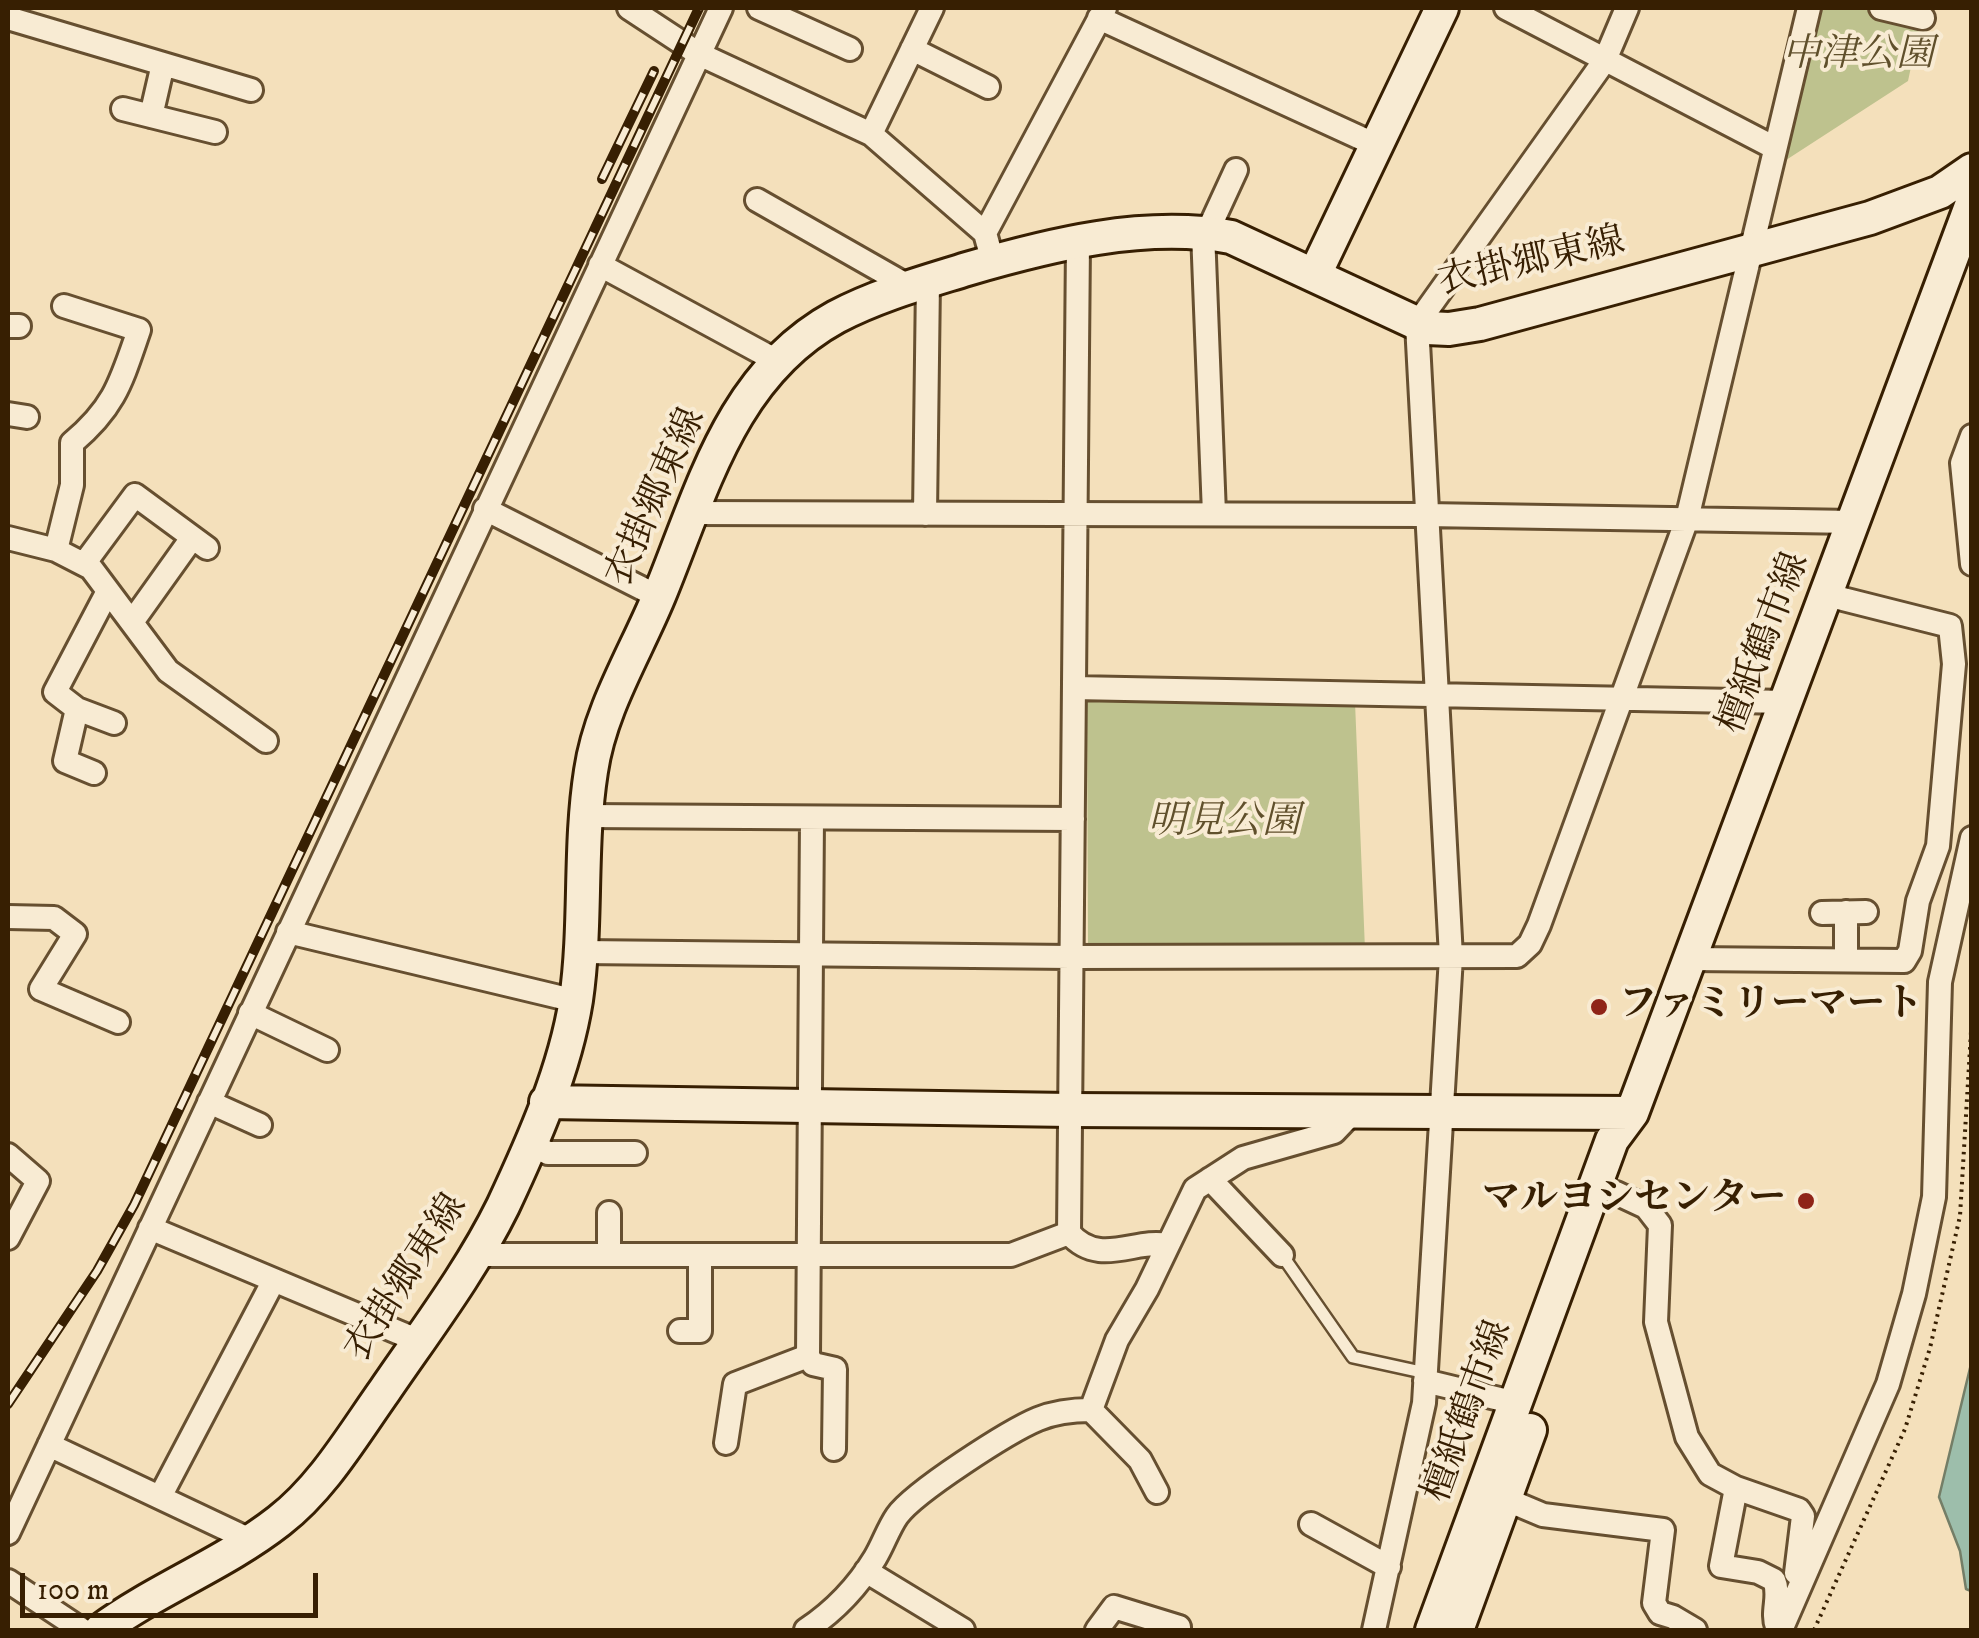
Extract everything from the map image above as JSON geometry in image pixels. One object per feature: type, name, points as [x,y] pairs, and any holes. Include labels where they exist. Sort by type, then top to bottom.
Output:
[{"type":"main road","points":[[1315,274],[1442,8]]},
{"type":"main road","name":"衣掛郷東線","points":[[101,1630],[281,1520],[324,1474],[477,1255],[530,1143],[568,1038],[581,952],[585,816],[591,766],[604,715],[659,597],[728,427],[777,361],[832,320],[989,247],[1078,243],[1158,232],[1205,232],[1231,237],[1417,324],[1449,329],[1498,320],[1870,218],[1940,192],[1972,170]]},
{"type":"main road","name":"檀紙鶴市線","points":[[1432,1630],[1612,1140],[1632,1113],[1972,202]]},
{"type":"main road","points":[[546,1102],[1632,1113]]},
{"type":"main road","name":"檀紙鶴市線","points":[[1457,1630],[1633,1147],[1632,1113]]},
{"type":"street","points":[[629,8],[699,54],[872,134],[989,247],[1102,13],[1376,145]]},
{"type":"street","points":[[8,1534],[721,8]]},
{"type":"street","points":[[760,8],[850,50]]},
{"type":"street","points":[[872,134],[932,8]]},
{"type":"street","points":[[1506,8],[1775,148]]},
{"type":"street","points":[[1374,1630],[1417,1442],[1425,1377],[1451,957],[1417,324],[1605,60],[1627,8]]},
{"type":"street","points":[[581,952],[1517,956],[1530,944],[1687,519],[1809,8]]},
{"type":"street","points":[[1880,8],[1923,18]]},
{"type":"street","points":[[8,18],[251,90]]},
{"type":"street","points":[[912,50],[988,86]]},
{"type":"street","points":[[151,116],[163,64]]},
{"type":"street","points":[[123,109],[215,132]]},
{"type":"street","points":[[1214,514],[1205,232],[1236,170]]},
{"type":"street","points":[[757,200],[918,283],[925,514]]},
{"type":"street","points":[[1078,243],[1069,1233],[1078,1244],[1109,1250],[1129,1250],[1156,1242],[1166,1245]]},
{"type":"street","points":[[600,265],[777,361]]},
{"type":"street","points":[[56,550],[72,485],[72,443],[100,420],[121,382],[139,330],[64,306]]},
{"type":"street","points":[[1971,559],[1962,464],[1972,436]]},
{"type":"street","points":[[84,564],[136,495],[200,543],[132,622]]},
{"type":"street","points":[[485,509],[659,597]]},
{"type":"street","points":[[690,513],[1426,515],[1854,522]]},
{"type":"street","points":[[8,538],[56,550],[92,568],[168,670],[266,740]]},
{"type":"street","points":[[108,590],[55,692],[77,709],[114,723]]},
{"type":"street","points":[[1690,959],[1904,961],[1910,951],[1918,901],[1938,846],[1954,664],[1950,626],[1827,595]]},
{"type":"street","points":[[1074,688],[1787,702]]},
{"type":"street","points":[[77,709],[65,761],[94,773]]},
{"type":"street","points":[[585,816],[1073,820]]},
{"type":"street","points":[[812,818],[808,1356],[812,1364],[835,1369],[834,1449]]},
{"type":"street","points":[[1780,1630],[1888,1384],[1914,1294],[1934,1197],[1940,982],[1972,838]]},
{"type":"street","points":[[1845,913],[1846,960]]},
{"type":"street","points":[[8,916],[54,918],[74,934],[41,990],[118,1022]]},
{"type":"street","points":[[288,932],[576,1000]]},
{"type":"street","points":[[250,1013],[327,1050]]},
{"type":"street","points":[[209,1102],[260,1124]]},
{"type":"street","points":[[1091,1410],[1110,1355],[1148,1289],[1196,1189],[1262,1150],[1334,1132],[1355,1110]]},
{"type":"street","points":[[530,1143],[548,1153],[635,1153]]},
{"type":"street","points":[[8,1156],[38,1181],[8,1238]]},
{"type":"street","points":[[1210,1179],[1282,1255]]},
{"type":"street","points":[[1616,1193],[1646,1208],[1660,1226],[1656,1322],[1687,1436],[1710,1474],[1736,1488],[1799,1510],[1803,1516],[1794,1598]]},
{"type":"street","points":[[609,1213],[609,1255]]},
{"type":"street","points":[[150,1228],[419,1341]]},
{"type":"street","points":[[477,1255],[1011,1256],[1069,1233]]},
{"type":"street","points":[[680,1331],[700,1331],[700,1255]]},
{"type":"street","points":[[160,1497],[274,1280]]},
{"type":"street","points":[[726,1443],[735,1384],[808,1356]]},
{"type":"street","points":[[1425,1377],[1516,1403]]},
{"type":"street","points":[[806,1630],[832,1609],[866,1571],[898,1514],[955,1468],[1036,1420],[1068,1410],[1091,1410],[1117,1432],[1140,1460],[1157,1492]]},
{"type":"street","points":[[49,1445],[250,1540]]},
{"type":"street","points":[[1736,1488],[1721,1566],[1758,1572],[1774,1580],[1779,1590],[1774,1619],[1780,1630]]},
{"type":"street","points":[[1505,1499],[1543,1515],[1663,1530],[1654,1603],[1659,1622],[1695,1630]]},
{"type":"street","points":[[1310,1524],[1388,1568]]},
{"type":"street","points":[[866,1571],[931,1622],[963,1630]]},
{"type":"street","points":[[8,1581],[82,1630]]},
{"type":"street","points":[[1097,1630],[1114,1607],[1178,1627]]},
{"type":"lane","points":[[1282,1255],[1352,1357],[1425,1377]]},
{"type":"green space","name":"中津公園","points":[[1821,8],[1872,8],[1921,20],[1908,81],[1783,162]]},
{"type":"green space","name":"明見公園","points":[[1087,697],[1355,702],[1365,950],[1088,947]]},
{"type":"shaded area","points":[[1971,1364],[1972,1591],[1966,1589],[1960,1551],[1939,1497]]},
{"type":"railway","points":[[8,1404],[97,1271],[134,1205],[699,8]]},
{"type":"railway","points":[[602,179],[654,71]]},
{"type":"place","name":"ファミリーマート","points":[[1599,1007]]},
{"type":"place","name":"マルヨシセンター","points":[[1806,1201]]}]
